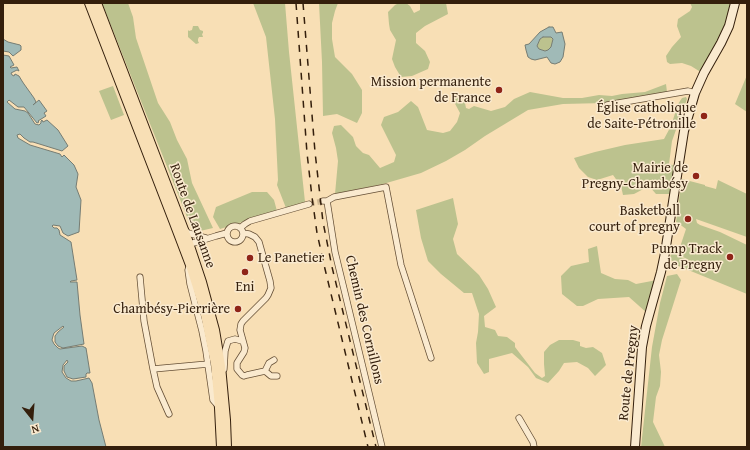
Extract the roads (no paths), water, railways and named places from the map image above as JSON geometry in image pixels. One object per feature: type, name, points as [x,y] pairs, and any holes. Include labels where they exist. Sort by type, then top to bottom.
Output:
[{"type":"main road","name":"Route de Lausanne","points":[[89,3],[202,282],[210,309],[224,384],[227,447]]},
{"type":"main road","name":"Route de Lausanne","points":[[97,3],[184,230],[190,265],[204,310],[210,336],[219,408],[221,447]]},
{"type":"street","name":"Route de Pregny","points":[[634,447],[642,347],[665,254],[684,131],[695,93],[729,26],[735,3]]},
{"type":"street","points":[[607,105],[688,91],[695,93]]},
{"type":"street","name":"Chemin des Cornillons","points":[[382,447],[335,252],[325,201],[334,197],[386,187],[401,265],[431,358]]},
{"type":"street","points":[[227,233],[229,239],[235,242],[241,238],[244,224],[309,204]]},
{"type":"street","points":[[187,246],[227,233],[233,226],[238,227],[242,231],[255,237],[259,242],[271,288],[266,298],[243,321],[240,330],[245,348],[237,363],[237,367],[238,372],[244,376],[265,371]]},
{"type":"street","points":[[184,230],[195,236],[206,239]]},
{"type":"street","name":"Route de Lausanne","points":[[190,265],[188,270],[190,284],[202,332],[213,400],[219,408]]},
{"type":"street","points":[[140,277],[144,321],[153,369],[157,386],[169,414]]},
{"type":"street","points":[[224,384],[225,351],[228,341],[234,339],[242,341]]},
{"type":"street","points":[[265,371],[269,363],[274,360]]},
{"type":"street","points":[[153,369],[208,364]]},
{"type":"street","points":[[265,371],[271,376],[277,376]]},
{"type":"street","points":[[519,418],[533,442],[534,447]]},
{"type":"water","points":[[549,27],[553,27],[556,33],[562,32],[565,44],[563,57],[560,62],[555,64],[551,63],[547,57],[535,60],[528,57],[525,45],[529,44],[540,32]],"holes":[[[543,37],[551,37],[553,39],[551,47],[545,51],[539,49],[537,46],[540,39]]]},
{"type":"water","points":[[3,39],[20,45],[21,50],[13,56],[9,52],[3,51]]},
{"type":"water","points":[[3,55],[9,56],[14,65],[10,67],[11,68],[17,67],[19,71],[17,70],[11,73],[12,75],[14,76],[15,74],[19,76],[36,102],[33,105],[39,100],[47,111],[44,113],[46,116],[37,123],[24,107],[18,107],[9,100],[7,102],[15,109],[28,113],[35,124],[39,125],[42,120],[43,122],[47,120],[58,130],[68,146],[62,151],[30,142],[20,134],[17,135],[18,138],[30,145],[60,154],[62,157],[64,155],[74,165],[78,174],[76,187],[81,200],[79,232],[68,236],[63,233],[60,226],[52,226],[59,230],[60,235],[71,242],[77,280],[70,282],[77,282],[84,344],[63,348],[58,346],[55,342],[55,336],[64,327],[63,326],[54,333],[52,340],[60,349],[82,346],[86,348],[90,373],[86,374],[86,377],[73,379],[67,377],[64,371],[64,366],[68,362],[67,360],[63,365],[62,372],[66,378],[71,381],[89,378],[92,383],[106,447],[3,447]]},
{"type":"tunnel","points":[[309,204],[323,201]]},
{"type":"railway","points":[[296,3],[307,153],[317,233],[368,447]]},
{"type":"railway","points":[[303,3],[315,152],[323,222],[332,267],[376,447]]},
{"type":"place","name":"Mission permanente de France","points":[[499,90]]},
{"type":"place","name":"Église catholique de Saite-Pétronille","points":[[704,116]]},
{"type":"place","name":"Mairie de Pregny-Chambésy","points":[[696,176]]},
{"type":"place","name":"Basketball court of pregny","points":[[688,219]]},
{"type":"place","name":"Pump Track de Pregny","points":[[730,257]]},
{"type":"place","name":"Le Panetier","points":[[250,258]]},
{"type":"place","name":"Eni","points":[[245,272]]},
{"type":"place","name":"Chambésy-Pierrière","points":[[238,309]]}]
